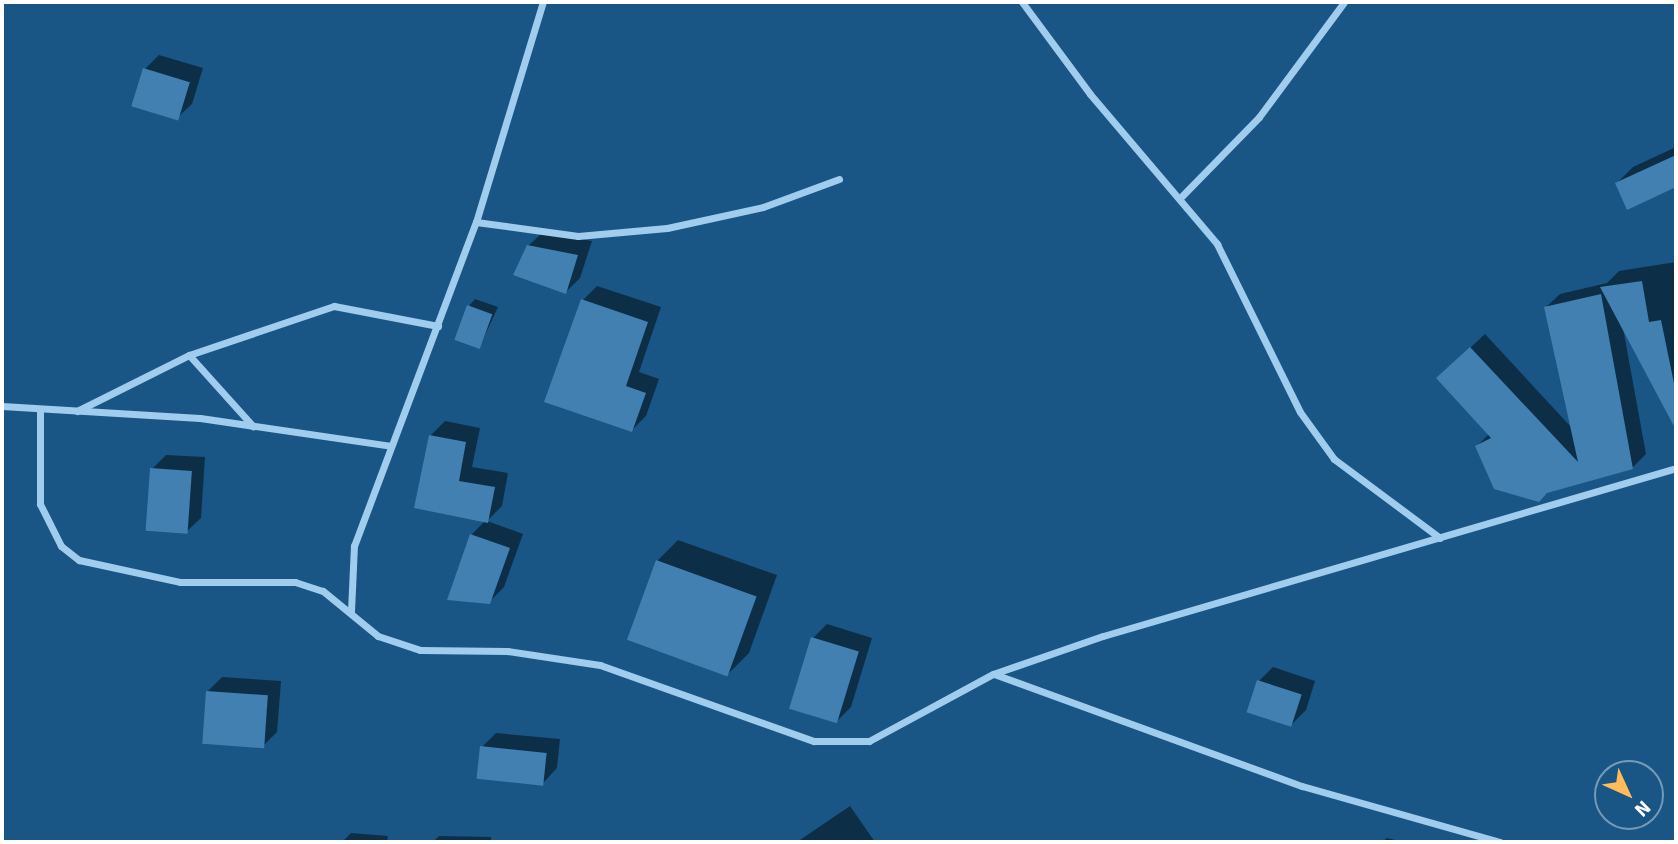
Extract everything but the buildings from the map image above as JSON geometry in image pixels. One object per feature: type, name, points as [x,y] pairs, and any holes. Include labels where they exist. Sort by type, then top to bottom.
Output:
[{"type":"street","points":[[351,611],[354,546],[476,222],[543,2]]},
{"type":"street","points":[[1022,2],[1090,94],[1182,195],[1217,244],[1300,412],[1334,460],[1440,538]]},
{"type":"street","points":[[1182,195],[1259,117],[1343,2]]},
{"type":"street","points":[[476,222],[578,236],[667,228],[763,207],[839,179]]},
{"type":"street","points":[[76,411],[189,355],[334,306],[438,326]]},
{"type":"street","points":[[189,355],[253,426]]},
{"type":"street","points":[[2,406],[253,426],[391,446]]},
{"type":"street","points":[[40,409],[40,504],[54,536],[79,560],[180,582],[295,582],[323,591],[378,635],[420,650],[507,651],[600,665],[814,741],[869,741],[993,674],[1226,598],[1676,468]]},
{"type":"street","points":[[993,674],[1302,786],[1478,839],[1500,842]]}]
